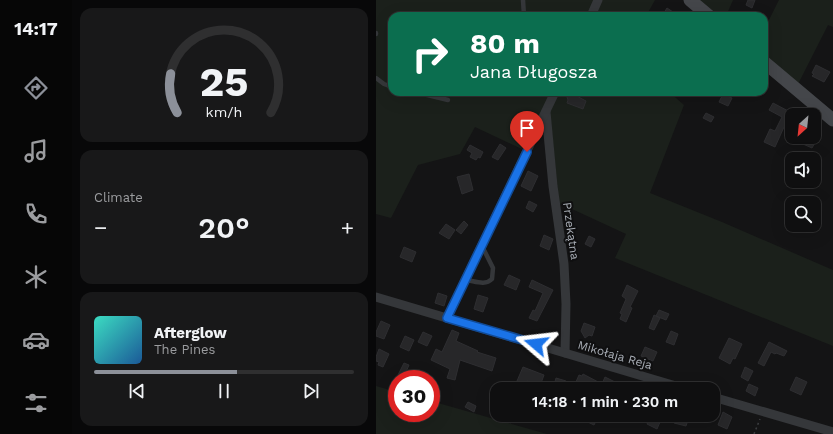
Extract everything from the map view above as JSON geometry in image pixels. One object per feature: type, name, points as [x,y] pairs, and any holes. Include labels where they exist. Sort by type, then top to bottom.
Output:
[{"type":"street","points":[[593,12],[598,0]]},
{"type":"street","points":[[690,0],[704,12]]},
{"type":"street","points":[[768,65],[833,120]]},
{"type":"street","points":[[447,318],[553,96]]},
{"type":"street","name":"Przekątna","points":[[546,112],[553,186],[564,264],[566,304],[565,353]]},
{"type":"street","name":"Mikołaja Reja","points":[[376,297],[662,382]]},
{"type":"street","points":[[720,399],[833,432]]},
{"type":"lane","points":[[523,0],[524,12]]},
{"type":"lane","points":[[376,78],[388,85]]},
{"type":"lane","points":[[432,96],[448,100]]},
{"type":"lane","points":[[466,280],[484,284],[492,279],[493,268],[482,246]]},
{"type":"path","points":[[754,434],[763,412]]},
{"type":"shaded area","points":[[376,0],[595,0],[589,12],[388,12],[388,96],[551,96],[526,151],[475,127],[460,154],[418,165],[391,218],[376,214]]},
{"type":"shaded area","points":[[601,0],[655,0],[648,12],[595,12]]},
{"type":"shaded area","points":[[688,0],[733,0],[728,12],[703,12]]},
{"type":"shaded area","points":[[779,0],[833,0],[833,27],[828,25],[795,90],[768,67],[768,22]]},
{"type":"shaded area","points":[[556,96],[674,96],[684,105],[650,193],[833,270],[833,346],[615,258],[626,234],[559,203],[550,112]]},
{"type":"shaded area","points":[[376,386],[388,389],[388,422],[440,422],[440,404],[490,418],[490,422],[505,422],[547,434],[376,434]]},
{"type":"building","points":[[748,0],[755,0],[752,8],[746,5]]},
{"type":"building","points":[[667,8],[673,12],[664,12]]},
{"type":"building","points":[[816,65],[830,72],[824,82],[812,76]]},
{"type":"building","points":[[577,96],[586,101],[583,109],[567,103],[567,97]]},
{"type":"building","points":[[722,96],[732,98],[728,106],[719,102]]},
{"type":"building","points":[[773,103],[785,109],[785,128],[775,147],[764,142],[770,129],[775,131],[782,117],[769,110]]},
{"type":"building","points":[[706,113],[714,117],[711,122],[703,118]]},
{"type":"building","points":[[500,144],[506,148],[498,160],[492,157]]},
{"type":"building","points":[[803,144],[814,144],[812,148]]},
{"type":"building","points":[[470,145],[483,152],[480,158],[478,157],[476,160],[470,157],[472,153],[467,150]]},
{"type":"building","points":[[528,171],[538,176],[531,191],[521,186]]},
{"type":"building","points":[[469,174],[473,190],[462,194],[457,177]]},
{"type":"building","points":[[529,201],[537,205],[533,212],[526,208]]},
{"type":"building","points":[[464,221],[468,225],[461,234],[456,230]]},
{"type":"building","points":[[446,224],[455,230],[449,239],[439,233]]},
{"type":"building","points":[[544,235],[553,239],[549,250],[540,246]]},
{"type":"building","points":[[589,236],[595,239],[591,247],[585,244]]},
{"type":"building","points":[[404,247],[416,252],[412,262],[400,257]]},
{"type":"building","points":[[509,275],[520,280],[516,290],[504,285]]},
{"type":"building","points":[[532,280],[553,290],[537,321],[529,318],[533,310],[535,311],[543,293],[529,287]]},
{"type":"building","points":[[627,285],[638,291],[630,307],[632,308],[626,322],[620,319],[622,314],[620,313],[626,299],[622,296]]},
{"type":"building","points":[[438,293],[447,296],[444,306],[435,303]]},
{"type":"building","points":[[478,295],[488,298],[483,312],[474,309]]},
{"type":"building","points":[[659,310],[669,314],[666,320],[656,316]]},
{"type":"building","points":[[654,315],[660,318],[654,330],[649,328]]},
{"type":"building","points":[[381,321],[390,325],[384,339],[376,336],[376,332]]},
{"type":"building","points":[[584,323],[595,327],[592,336],[589,335],[585,338],[581,331]]},
{"type":"building","points":[[452,330],[459,333],[456,341],[478,351],[477,352],[496,358],[492,371],[460,360],[455,380],[447,378],[450,369],[431,360],[436,349],[442,352]]},
{"type":"building","points":[[671,331],[678,334],[674,345],[666,342]]},
{"type":"building","points":[[423,332],[432,336],[427,346],[418,342]]},
{"type":"building","points":[[405,336],[414,340],[409,351],[400,347]]},
{"type":"building","points":[[729,338],[742,344],[735,359],[733,358],[730,364],[719,358]]},
{"type":"building","points":[[769,342],[787,351],[784,356],[771,352],[764,366],[758,363]]},
{"type":"building","points":[[645,347],[657,352],[653,361],[641,356]]},
{"type":"building","points":[[379,349],[389,354],[383,367],[378,365],[379,362],[376,361]]},
{"type":"building","points":[[404,363],[409,365],[407,370],[400,370]]},
{"type":"building","points":[[523,367],[544,375],[541,382],[517,381]]},
{"type":"building","points":[[745,367],[753,371],[748,381],[741,377]]},
{"type":"building","points":[[583,374],[598,382],[576,382],[579,375],[582,376]]},
{"type":"building","points":[[605,377],[615,382],[603,382]]},
{"type":"building","points":[[796,377],[807,382],[801,395],[790,390]]},
{"type":"building","points":[[556,378],[566,381],[566,382],[555,382]]},
{"type":"building","points":[[749,384],[758,388],[755,396],[746,391]]},
{"type":"building","points":[[468,402],[476,406],[474,412],[465,407]]},
{"type":"building","points":[[723,412],[732,417],[727,429],[718,425]]},
{"type":"building","points":[[588,422],[596,422],[594,425]]},
{"type":"building","points":[[648,422],[660,422],[657,429],[647,424]]},
{"type":"building","points":[[674,422],[687,422],[686,426]]},
{"type":"route","points":[[527,152],[447,318],[536,344]]}]
